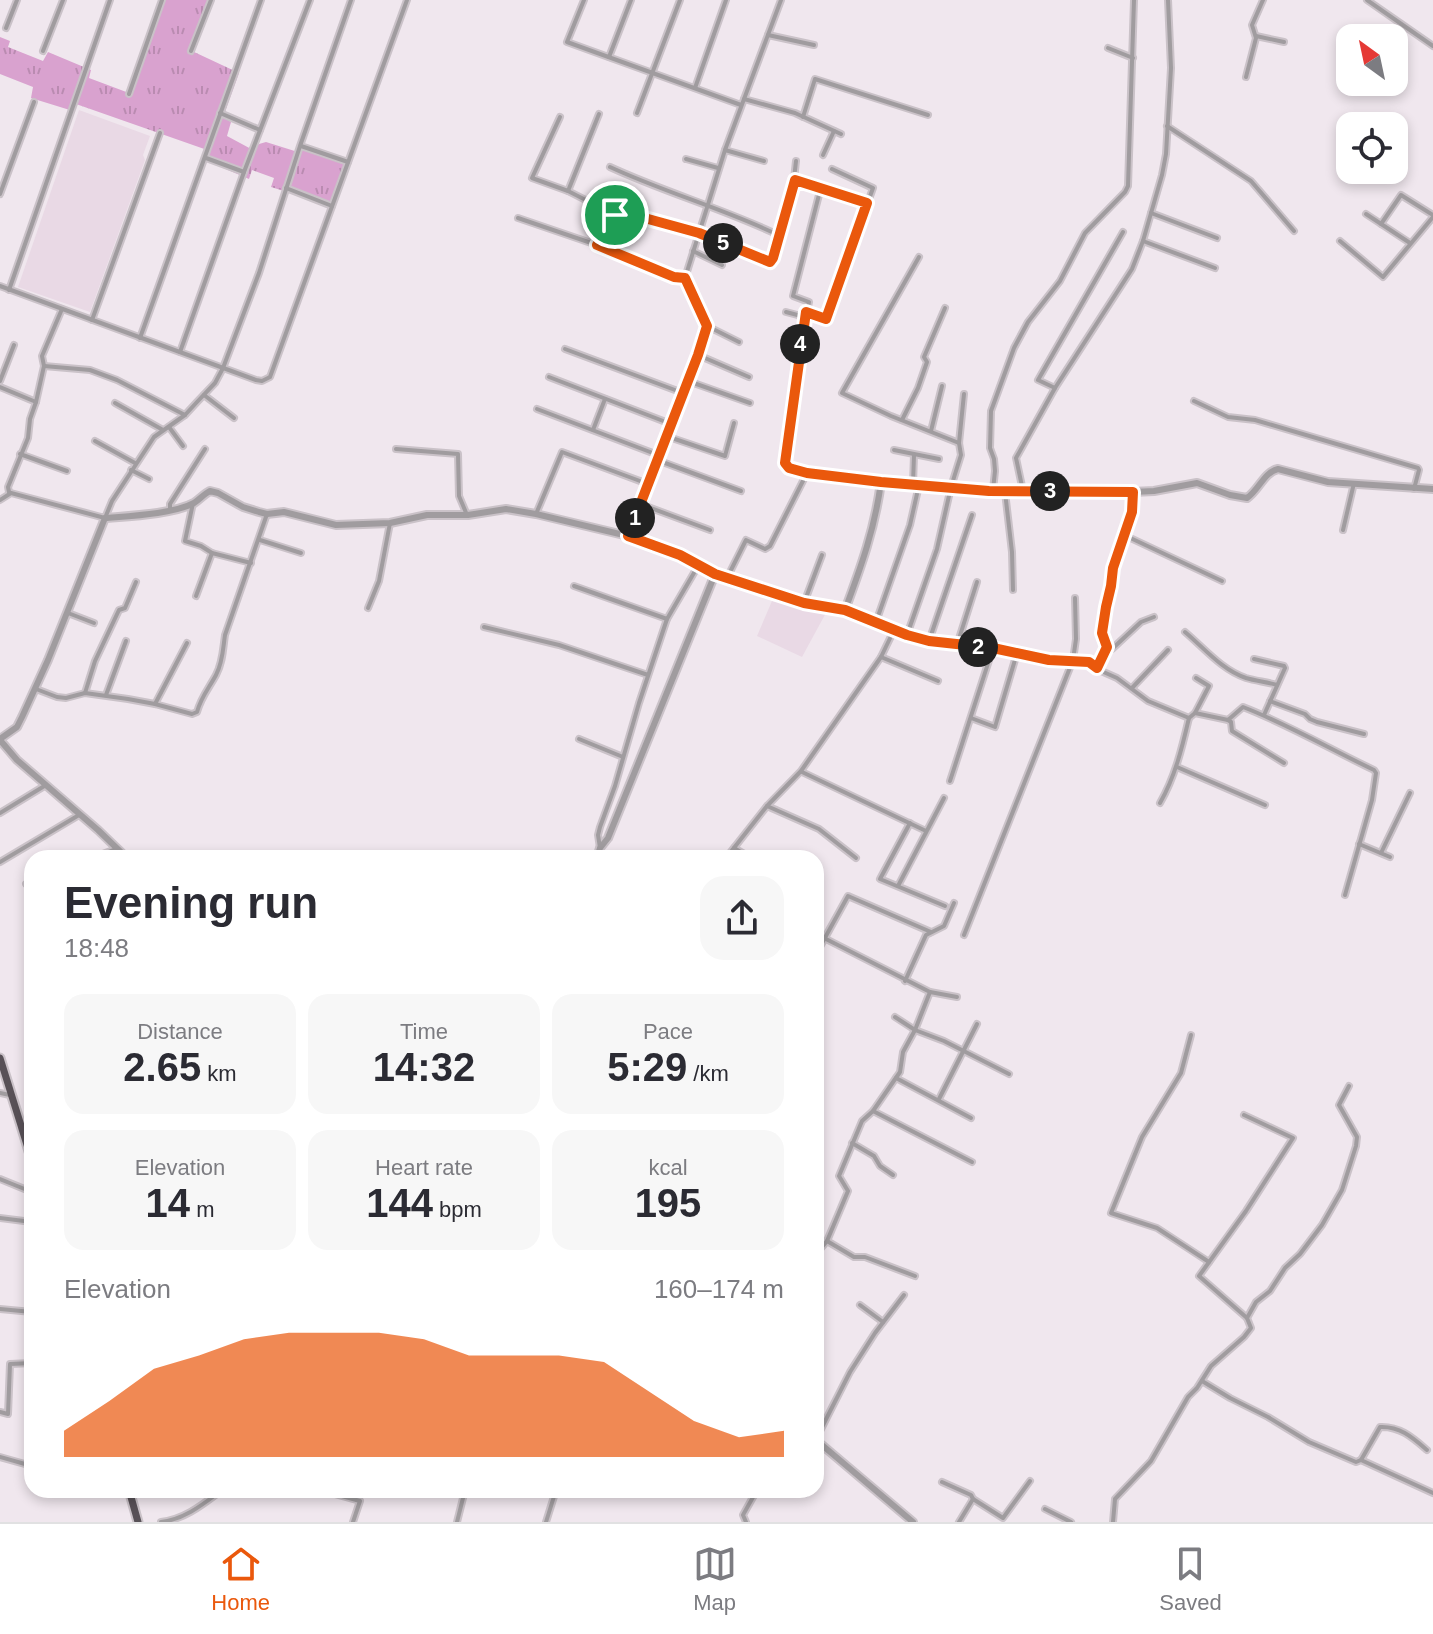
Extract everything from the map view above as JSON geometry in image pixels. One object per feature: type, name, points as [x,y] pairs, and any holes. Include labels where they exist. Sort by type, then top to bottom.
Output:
[{"type":"highway","points":[[0,1058],[24,1135]]},
{"type":"highway","points":[[133,1498],[138,1522]]},
{"type":"street","points":[[6,28],[17,0]]},
{"type":"street","points":[[43,51],[63,0]]},
{"type":"street","points":[[9,290],[110,0]]},
{"type":"street","points":[[129,94],[162,0]]},
{"type":"street","points":[[191,51],[211,0]]},
{"type":"street","points":[[140,338],[261,0]]},
{"type":"street","points":[[180,352],[310,0]]},
{"type":"street","points":[[116,849],[17,760],[0,740],[17,727],[48,660],[112,501],[154,437],[185,415],[215,383],[223,368],[259,273],[351,0]]},
{"type":"street","points":[[0,286],[256,380],[270,377],[407,0]]},
{"type":"street","points":[[584,0],[567,42],[695,88],[795,113],[841,134]]},
{"type":"street","points":[[609,57],[631,0]]},
{"type":"street","points":[[637,113],[680,0]]},
{"type":"street","points":[[695,88],[726,0]]},
{"type":"street","points":[[739,342],[707,326],[685,278],[725,150],[781,0]]},
{"type":"street","points":[[993,490],[995,471],[990,448],[991,411],[1014,348],[1028,322],[1060,281],[1085,233],[1128,186],[1134,0]]},
{"type":"street","points":[[1023,491],[1016,458],[1055,388],[1114,300],[1132,269],[1143,241],[1166,154],[1171,68],[1168,0]]},
{"type":"street","points":[[1246,77],[1256,36],[1252,25],[1263,0]]},
{"type":"street","points":[[1367,0],[1376,2],[1433,46]]},
{"type":"street","points":[[768,35],[814,45]]},
{"type":"street","points":[[1256,36],[1284,42]]},
{"type":"street","points":[[1108,48],[1133,58]]},
{"type":"street","points":[[803,117],[815,79],[928,115]]},
{"type":"street","points":[[0,194],[34,102]]},
{"type":"street","points":[[220,113],[260,130]]},
{"type":"street","points":[[568,191],[599,114]]},
{"type":"street","points":[[560,117],[532,178],[568,191],[615,215]]},
{"type":"street","points":[[1167,126],[1251,181],[1294,231]]},
{"type":"street","points":[[823,155],[834,130]]},
{"type":"street","points":[[92,320],[160,133]]},
{"type":"street","points":[[300,146],[348,162]]},
{"type":"street","points":[[725,150],[764,161]]},
{"type":"street","points":[[206,158],[244,172]]},
{"type":"street","points":[[686,159],[719,168]]},
{"type":"street","points":[[597,245],[619,211],[699,233],[771,261],[795,180],[796,161]]},
{"type":"street","points":[[610,167],[774,233]]},
{"type":"street","points":[[786,312],[826,319],[867,203],[872,186],[832,169]]},
{"type":"street","points":[[795,180],[867,203]]},
{"type":"street","points":[[821,187],[793,296],[808,301],[785,463],[789,468],[881,482],[1023,491],[1133,492],[1197,483],[1247,498],[1254,494],[1272,470],[1278,469],[1328,482],[1433,489]]},
{"type":"street","points":[[286,188],[332,206]]},
{"type":"street","points":[[1340,241],[1383,277],[1433,216],[1401,195],[1381,224]]},
{"type":"street","points":[[1151,213],[1217,238]]},
{"type":"street","points":[[1366,214],[1410,243]]},
{"type":"street","points":[[518,218],[597,245],[674,277],[685,278]]},
{"type":"street","points":[[1055,388],[1038,380],[1123,232]]},
{"type":"street","points":[[1143,241],[1215,268]]},
{"type":"street","points":[[693,251],[722,265]]},
{"type":"street","points":[[919,257],[842,393],[959,443]]},
{"type":"street","points":[[902,420],[918,388],[927,362],[924,357],[945,308]]},
{"type":"street","points":[[9,493],[8,487],[28,438],[44,366],[42,356],[62,309]]},
{"type":"street","points":[[628,536],[707,326]]},
{"type":"street","points":[[14,345],[0,384],[36,402]]},
{"type":"street","points":[[565,349],[683,393]]},
{"type":"street","points":[[698,355],[749,377]]},
{"type":"street","points":[[44,366],[90,370],[117,380],[185,415]]},
{"type":"street","points":[[549,377],[671,424]]},
{"type":"street","points":[[688,381],[750,403]]},
{"type":"street","points":[[931,431],[942,386]]},
{"type":"street","points":[[907,635],[937,549],[961,455],[959,443],[964,394]]},
{"type":"street","points":[[204,395],[234,418]]},
{"type":"street","points":[[593,430],[605,399]]},
{"type":"street","points":[[1194,401],[1228,417],[1255,420],[1418,468],[1414,489]]},
{"type":"street","points":[[115,403],[166,428],[183,446]]},
{"type":"street","points":[[537,409],[741,491]]},
{"type":"street","points":[[666,436],[725,456],[734,423]]},
{"type":"street","points":[[95,441],[136,464]]},
{"type":"street","points":[[170,510],[170,504],[205,449]]},
{"type":"street","points":[[396,449],[458,454],[459,496],[467,515]]},
{"type":"street","points":[[894,450],[939,459]]},
{"type":"street","points":[[536,514],[562,452],[648,484]]},
{"type":"street","points":[[20,454],[67,471]]},
{"type":"street","points":[[876,622],[910,525],[916,484],[914,454]]},
{"type":"street","points":[[131,470],[149,479]]},
{"type":"street","points":[[727,578],[746,540],[765,549],[770,546],[807,473]]},
{"type":"street","points":[[845,610],[876,517],[881,482]]},
{"type":"street","points":[[1343,530],[1354,483]]},
{"type":"street","points":[[1004,490],[1012,552],[1013,590]]},
{"type":"street","points":[[0,500],[9,493],[105,518],[170,510],[193,503],[205,493],[214,491],[243,507],[267,514],[284,512],[336,525],[390,523],[427,515],[467,515],[506,509],[536,514],[628,536],[680,555],[715,574],[804,603],[845,610],[929,641],[993,648],[1049,660],[1089,662],[1148,701],[1189,718]]},
{"type":"street","points":[[1097,668],[1107,647],[1102,633],[1106,607],[1113,568],[1132,512],[1133,492]]},
{"type":"street","points":[[193,503],[185,541],[212,553],[251,563]]},
{"type":"street","points":[[640,504],[710,530]]},
{"type":"street","points":[[34,688],[57,697],[85,693],[155,704],[192,714],[197,712],[200,699],[218,673],[225,635],[267,514]]},
{"type":"street","points":[[929,641],[972,515]]},
{"type":"street","points":[[368,608],[379,581],[390,523]]},
{"type":"street","points":[[1124,535],[1222,581]]},
{"type":"street","points":[[260,540],[301,553]]},
{"type":"street","points":[[196,596],[212,553]]},
{"type":"street","points":[[804,603],[822,555]]},
{"type":"street","points":[[600,848],[598,835],[667,619],[698,566]]},
{"type":"street","points":[[600,848],[608,838],[715,574]]},
{"type":"street","points":[[85,693],[95,661],[136,582]]},
{"type":"street","points":[[957,645],[977,582]]},
{"type":"street","points":[[574,586],[667,619]]},
{"type":"street","points":[[964,935],[1073,660],[1075,598]]},
{"type":"street","points":[[66,612],[94,623]]},
{"type":"street","points":[[1107,647],[1112,649],[1141,622],[1154,617]]},
{"type":"street","points":[[484,627],[559,645],[648,675]]},
{"type":"street","points":[[737,850],[734,848],[767,806],[801,771],[881,657],[894,630]]},
{"type":"street","points":[[1185,632],[1232,672],[1277,685]]},
{"type":"street","points":[[105,696],[126,641]]},
{"type":"street","points":[[155,704],[187,643]]},
{"type":"street","points":[[950,781],[993,648]]},
{"type":"street","points":[[1132,688],[1168,650]]},
{"type":"street","points":[[971,718],[995,727],[1017,653]]},
{"type":"street","points":[[881,657],[938,681]]},
{"type":"street","points":[[1254,659],[1284,667],[1264,715]]},
{"type":"street","points":[[1160,803],[1177,767],[1189,718],[1195,713],[1209,686],[1196,678]]},
{"type":"street","points":[[1270,701],[1305,714],[1317,722],[1364,734]]},
{"type":"street","points":[[1228,720],[1243,707],[1375,771],[1372,800],[1345,895]]},
{"type":"street","points":[[1195,713],[1228,720],[1232,731],[1284,763]]},
{"type":"street","points":[[579,739],[623,757]]},
{"type":"street","points":[[1177,767],[1265,805]]},
{"type":"street","points":[[801,771],[926,831]]},
{"type":"street","points":[[0,813],[46,785]]},
{"type":"street","points":[[1381,853],[1410,793]]},
{"type":"street","points":[[898,886],[944,798]]},
{"type":"street","points":[[767,806],[819,829],[856,858]]},
{"type":"street","points":[[0,862],[79,815]]},
{"type":"street","points":[[910,823],[880,879],[945,906]]},
{"type":"street","points":[[1359,844],[1390,857]]},
{"type":"street","points":[[931,932],[848,896],[824,938],[905,981],[930,992],[957,997]]},
{"type":"street","points":[[905,981],[926,935],[944,926],[954,903]]},
{"type":"street","points":[[824,1242],[848,1191],[839,1176],[852,1143],[862,1121],[873,1111],[900,1072],[903,1052],[930,992]]},
{"type":"street","points":[[895,1017],[915,1030],[1009,1074]]},
{"type":"street","points":[[939,1099],[977,1024]]},
{"type":"street","points":[[1191,1035],[1181,1073],[1142,1137],[1111,1213],[1157,1228],[1209,1262]]},
{"type":"street","points":[[896,1078],[971,1118]]},
{"type":"street","points":[[1247,1318],[1256,1302],[1270,1291],[1285,1268],[1300,1254],[1342,1190],[1357,1137],[1339,1105],[1349,1086]]},
{"type":"street","points":[[0,1093],[12,1095]]},
{"type":"street","points":[[873,1111],[972,1162]]},
{"type":"street","points":[[1113,1522],[1115,1499],[1151,1461],[1188,1397],[1220,1356],[1251,1328],[1247,1318],[1199,1276],[1293,1138],[1244,1115]]},
{"type":"street","points":[[852,1143],[874,1156],[880,1166],[893,1175]]},
{"type":"street","points":[[0,1179],[24,1189]]},
{"type":"street","points":[[0,1218],[24,1221]]},
{"type":"street","points":[[827,1241],[854,1257],[865,1257],[915,1276]]},
{"type":"street","points":[[824,1424],[850,1372],[904,1295]]},
{"type":"street","points":[[860,1305],[883,1322]]},
{"type":"street","points":[[0,1309],[24,1311]]},
{"type":"street","points":[[0,1412],[8,1414],[10,1364],[24,1363]]},
{"type":"street","points":[[1202,1381],[1309,1442],[1356,1462],[1361,1460],[1433,1493]]},
{"type":"street","points":[[1361,1460],[1380,1427],[1388,1426],[1409,1434],[1427,1450]]},
{"type":"street","points":[[824,1447],[913,1522]]},
{"type":"street","points":[[0,1457],[24,1464]]},
{"type":"street","points":[[942,1482],[971,1495],[1003,1518],[1030,1481]]},
{"type":"street","points":[[161,1522],[177,1520],[211,1498]]},
{"type":"street","points":[[349,1498],[360,1501],[353,1522]]},
{"type":"street","points":[[457,1522],[463,1498]]},
{"type":"street","points":[[546,1522],[554,1498]]},
{"type":"street","points":[[746,1522],[743,1515],[752,1498]]},
{"type":"street","points":[[959,1522],[973,1499]]},
{"type":"street","points":[[1045,1509],[1071,1522]]},
{"type":"shaded area","points":[[79,110],[150,136],[143,155],[145,160],[90,312],[18,287]]},
{"type":"shaded area","points":[[772,601],[827,611],[802,657],[757,636]]},
{"type":"green space","points":[[162,0],[211,0],[192,51],[239,73],[223,117],[231,122],[227,136],[253,150],[266,142],[301,153],[304,145],[348,162],[332,206],[271,187],[274,178],[252,170],[249,179],[207,161],[210,151],[76,104],[73,111],[31,98],[33,87],[0,74],[0,37],[10,41],[8,47],[43,61],[48,52],[91,70],[89,78],[129,93]]},
{"type":"route","points":[[795,180],[867,203],[826,319],[806,312],[785,463],[789,468],[807,473],[989,491],[1133,492],[1132,512],[1113,568],[1106,607],[1102,633],[1107,647],[1097,668],[1089,662],[1049,660],[907,635],[845,610],[778,596],[715,574],[680,555],[628,536],[707,326],[685,278],[674,277],[597,245],[615,215],[619,211],[699,233],[770,262],[795,180]]}]
